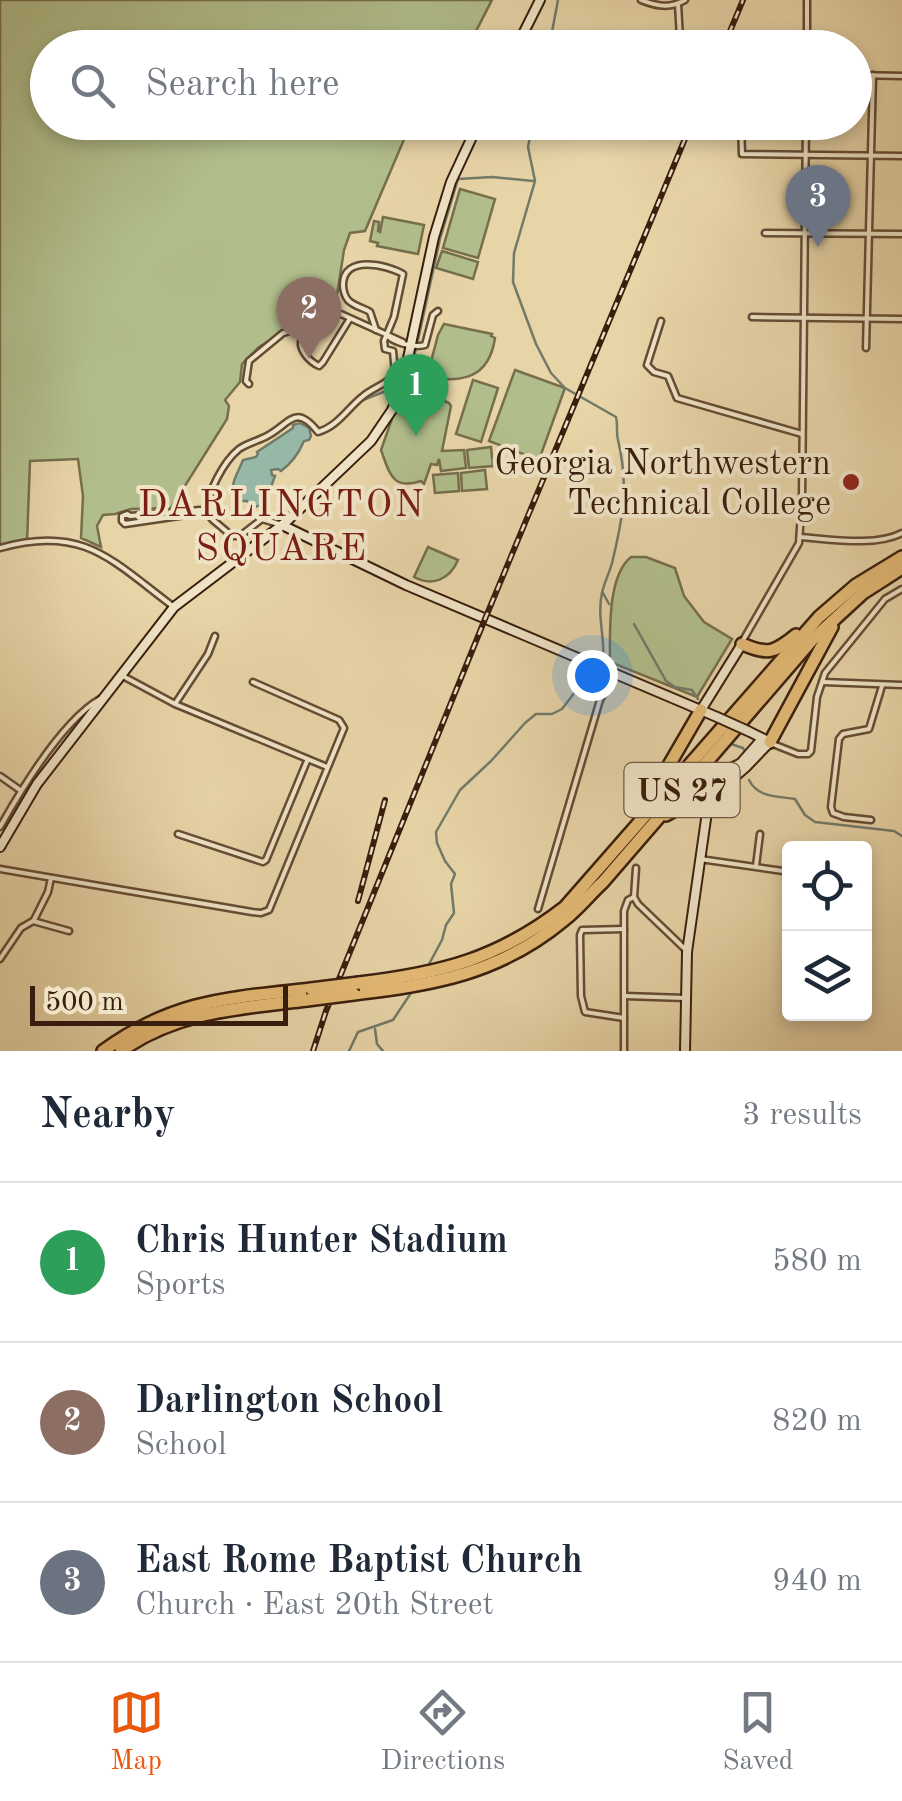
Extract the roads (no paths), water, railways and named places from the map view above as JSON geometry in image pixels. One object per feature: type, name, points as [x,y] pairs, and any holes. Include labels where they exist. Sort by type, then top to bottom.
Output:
[{"type":"highway","name":"US 27","points":[[121,1051],[147,1034],[199,1014],[449,968],[497,950],[538,928],[565,907],[819,617],[856,585],[902,557]]},
{"type":"highway","name":"US 27","points":[[356,988],[391,990],[441,982],[507,958],[567,918],[603,882],[813,639],[862,592],[902,568]]},
{"type":"highway","points":[[766,741],[844,609]]},
{"type":"highway","points":[[742,644],[763,652],[778,649],[819,617]]},
{"type":"highway","points":[[628,835],[701,710]]},
{"type":"highway","points":[[651,827],[676,808],[714,791]]},
{"type":"highway","points":[[693,800],[701,801],[706,812]]},
{"type":"highway","name":"US 27","points":[[104,1051],[129,1032],[188,1007],[214,1001],[309,994]]},
{"type":"street","points":[[525,30],[540,0]]},
{"type":"street","points":[[640,0],[658,6],[685,0]]},
{"type":"street","points":[[806,30],[807,0]]},
{"type":"street","points":[[678,4],[680,30]]},
{"type":"street","points":[[872,115],[873,75],[902,76]]},
{"type":"street","points":[[3,826],[174,607],[282,525],[359,453],[381,427],[402,386],[407,343],[434,236],[451,182],[471,140]]},
{"type":"street","points":[[742,140],[742,154],[902,156]]},
{"type":"street","points":[[701,710],[800,537],[806,140]]},
{"type":"street","points":[[866,348],[871,140]]},
{"type":"street","points":[[764,233],[902,234]]},
{"type":"street","points":[[206,512],[226,464],[243,446],[264,438],[291,417],[304,419],[318,432],[329,429],[395,374],[393,351],[384,349],[404,274],[369,264],[355,266],[344,277],[344,293],[348,300],[370,312],[376,330]]},
{"type":"street","points":[[250,384],[246,381],[249,360],[283,334],[299,329],[315,311],[327,310],[351,318],[388,334],[393,341],[420,347],[425,345],[438,310]]},
{"type":"street","points":[[327,310],[303,336],[300,346],[318,366],[351,318]]},
{"type":"street","points":[[752,317],[902,319]]},
{"type":"street","points":[[660,321],[648,365],[654,372],[668,376],[677,398],[802,434]]},
{"type":"street","points":[[206,512],[125,524],[122,521],[127,514],[200,510],[206,512],[228,534],[236,537],[262,519],[282,525],[406,585],[798,754],[811,751],[817,697],[825,673],[885,600],[902,589]]},
{"type":"street","points":[[800,537],[857,540],[892,538],[902,532]]},
{"type":"street","points":[[0,548],[51,540],[88,546],[130,572],[174,607]]},
{"type":"street","points":[[174,704],[216,636]]},
{"type":"street","points":[[538,909],[600,700],[613,673]]},
{"type":"street","points":[[122,675],[174,704],[328,767]]},
{"type":"street","points":[[0,869],[265,912],[272,906],[344,728],[339,720],[253,682]]},
{"type":"street","points":[[823,682],[902,685]]},
{"type":"street","points":[[872,820],[838,816],[831,806],[839,738],[842,734],[869,730],[882,686]]},
{"type":"street","points":[[0,847],[3,826],[20,790],[66,731],[104,696]]},
{"type":"street","points":[[685,1051],[688,952],[706,812],[714,791],[746,767],[766,741]]},
{"type":"street","points":[[714,791],[710,782],[716,774],[742,763],[766,741]]},
{"type":"street","points":[[178,834],[263,862],[308,758]]},
{"type":"street","points":[[0,776],[20,790]]},
{"type":"street","points":[[756,866],[760,834]]},
{"type":"street","points":[[700,859],[782,871]]},
{"type":"street","points":[[624,1051],[624,929],[626,905],[634,897],[636,868]]},
{"type":"street","points":[[0,959],[21,928],[37,918],[51,878]]},
{"type":"street","points":[[634,897],[688,952]]},
{"type":"street","points":[[33,921],[69,931]]},
{"type":"street","points":[[624,929],[582,930],[580,935],[586,1012],[624,1018]]},
{"type":"street","points":[[625,996],[686,998]]},
{"type":"waterway","points":[[552,30],[558,0]]},
{"type":"waterway","points":[[428,966],[454,913],[451,884],[455,874],[445,861],[436,832],[460,790],[525,723],[536,714],[552,714],[562,709],[578,688],[601,671],[601,603],[622,516],[624,487],[616,417],[565,388],[551,373],[513,282],[514,253],[535,181],[529,140]]},
{"type":"waterway","points":[[418,340],[440,239],[458,179],[533,181]]},
{"type":"waterway","points":[[404,392],[416,349]]},
{"type":"waterway","points":[[358,402],[396,387]]},
{"type":"waterway","points":[[603,593],[609,604]]},
{"type":"waterway","points":[[634,624],[666,681],[692,690],[698,699]]},
{"type":"waterway","points":[[731,744],[745,752]]},
{"type":"waterway","points":[[749,780],[763,793],[795,799],[815,822],[894,831],[902,836]]},
{"type":"waterway","points":[[349,1051],[358,1032],[393,1020],[413,990]]},
{"type":"waterway","points":[[375,1029],[377,1044],[383,1051]]},
{"type":"railway","points":[[730,30],[743,0]]},
{"type":"railway","points":[[313,1051],[485,619],[685,140]]},
{"type":"railway","points":[[358,901],[385,800]]},
{"type":"place","name":"East Rome Baptist Church","points":[[818,247]]},
{"type":"place","name":"Darlington School","points":[[309,359]]},
{"type":"place","name":"Chris Hunter Stadium","points":[[416,436]]},
{"type":"place","name":"Georgia Northwestern Technical College","points":[[851,482]]},
{"type":"district","name":"DARLINGTON SQUARE","points":[[282,525]]}]
